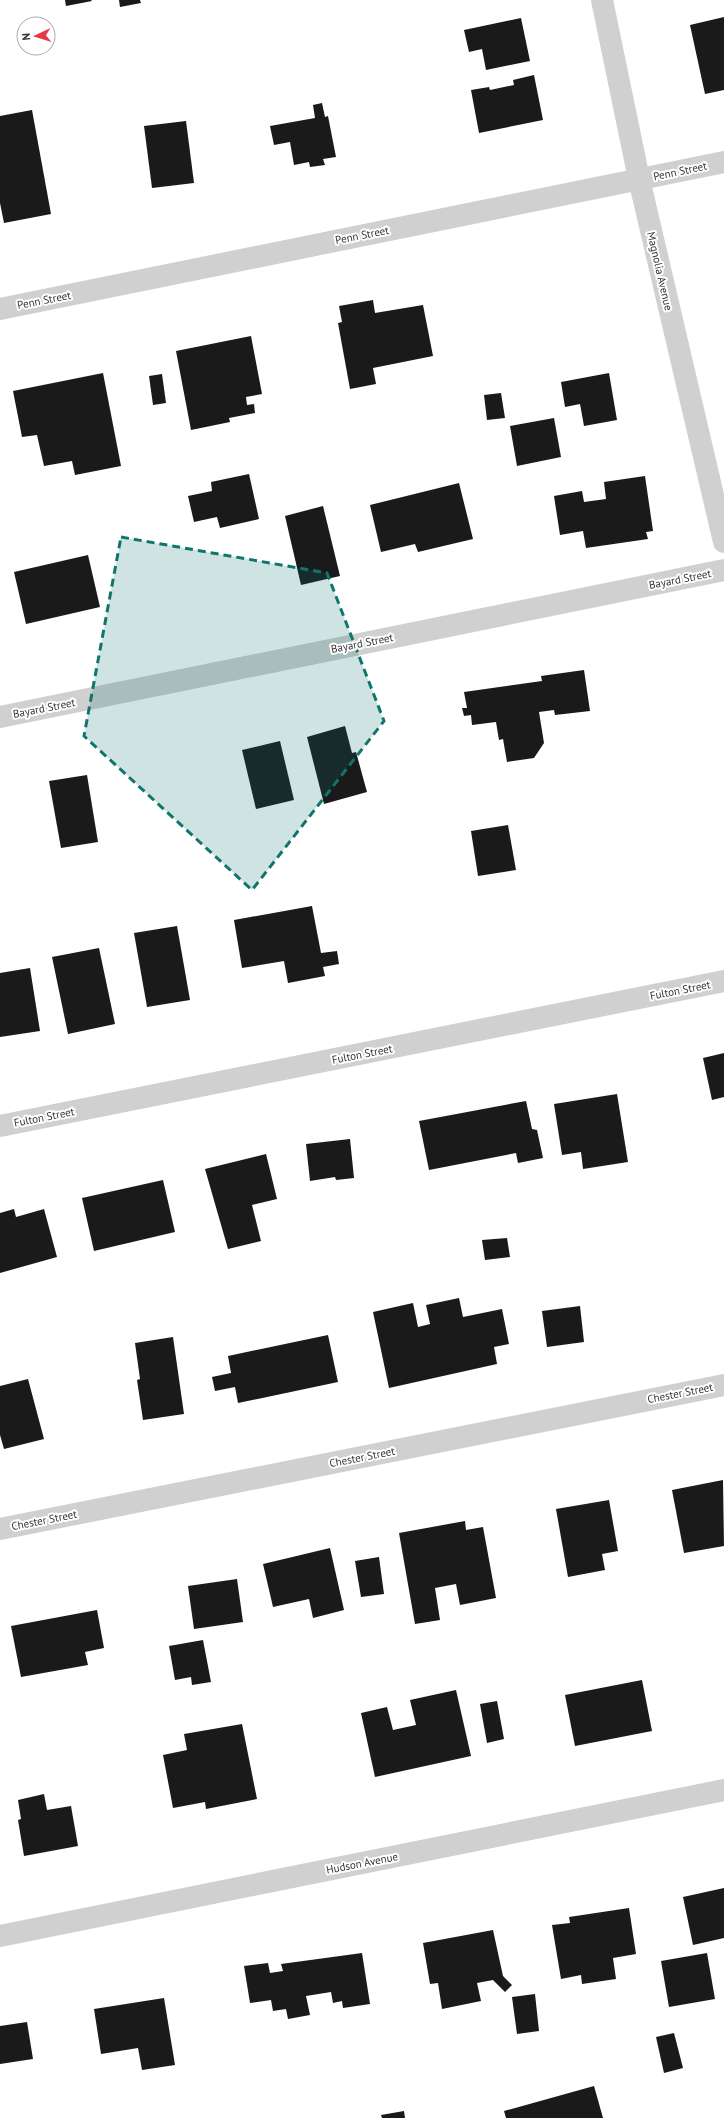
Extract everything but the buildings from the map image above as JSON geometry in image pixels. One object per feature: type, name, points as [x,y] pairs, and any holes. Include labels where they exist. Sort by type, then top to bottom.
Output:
[{"type":"street","name":"Magnolia Avenue","points":[[602,0],[639,179],[724,542]]},
{"type":"street","name":"Penn Street","points":[[0,309],[724,162]]},
{"type":"street","name":"Bayard Street","points":[[0,717],[724,570]]},
{"type":"street","name":"Fulton Street","points":[[0,1126],[724,981]]},
{"type":"street","name":"Chester Street","points":[[0,1529],[724,1385]]},
{"type":"street","name":"Hudson Avenue","points":[[0,1936],[724,1790]]},
{"type":"highlighted area","points":[[121,537],[327,573],[384,721],[252,890],[84,736]]}]
